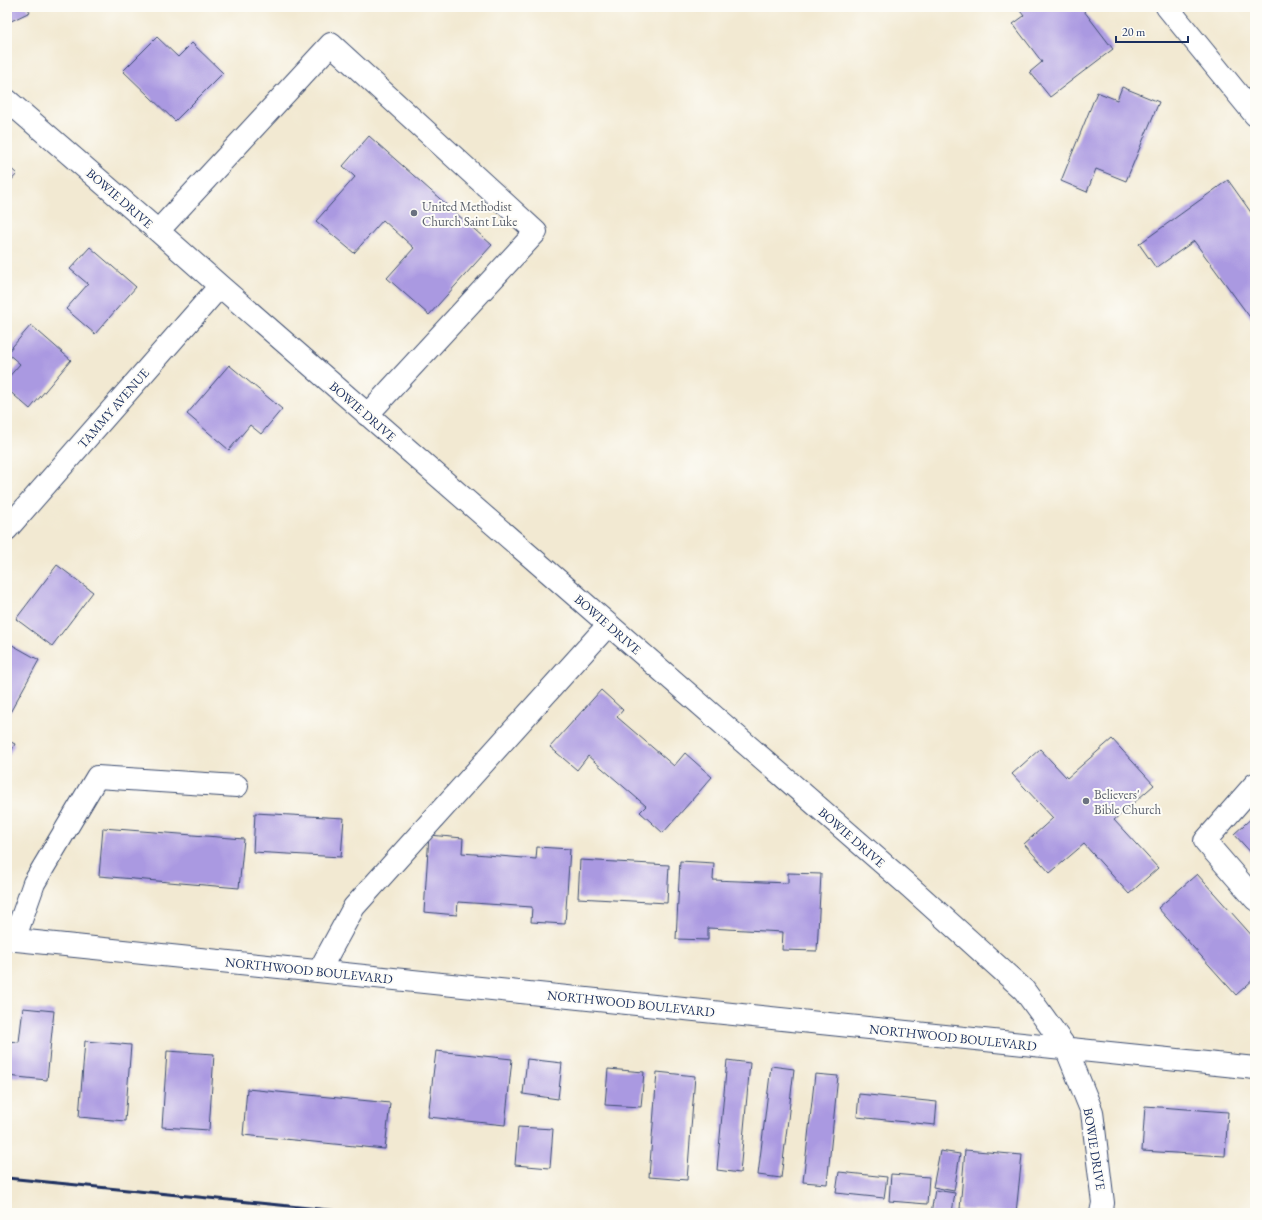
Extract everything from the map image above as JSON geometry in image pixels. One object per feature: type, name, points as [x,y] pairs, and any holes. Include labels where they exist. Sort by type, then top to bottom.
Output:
[{"type":"street","points":[[1167,7],[1255,115]]},
{"type":"street","points":[[158,231],[331,44],[536,232],[367,415]]},
{"type":"street","name":"BOWIE DRIVE","points":[[7,100],[608,625],[905,882],[1024,990],[1066,1048],[1092,1112],[1103,1203],[1101,1213]]},
{"type":"street","name":"TAMMY AVENUE","points":[[7,529],[220,286]]},
{"type":"street","points":[[319,971],[354,907],[608,625]]},
{"type":"street","points":[[10,939],[34,883],[97,777],[237,786]]},
{"type":"street","points":[[1255,784],[1204,841],[1255,899]]},
{"type":"street","name":"NORTHWOOD BOULEVARD","points":[[10,939],[1255,1068]]},
{"type":"building","points":[[7,7],[27,7],[30,12],[7,23]]},
{"type":"building","points":[[1017,7],[1081,7],[1113,49],[1050,97],[1030,72],[1042,62],[1013,24],[1024,16]]},
{"type":"building","points":[[157,37],[178,57],[192,43],[223,73],[175,121],[123,71]]},
{"type":"building","points":[[1122,87],[1159,102],[1126,181],[1096,169],[1087,192],[1061,181],[1097,92],[1117,100]]},
{"type":"building","points":[[369,136],[492,245],[429,315],[387,278],[414,248],[383,220],[354,253],[316,221],[355,177],[343,166]]},
{"type":"building","points":[[7,165],[17,174],[7,185]]},
{"type":"building","points":[[1228,180],[1255,218],[1255,318],[1252,320],[1194,241],[1156,268],[1139,244]]},
{"type":"building","points":[[90,247],[136,287],[95,334],[66,309],[88,284],[70,269]]},
{"type":"building","points":[[31,325],[71,360],[30,409],[7,389],[7,379],[20,364],[7,353]]},
{"type":"building","points":[[229,365],[282,409],[261,434],[250,425],[229,450],[187,414]]},
{"type":"building","points":[[57,565],[93,592],[52,646],[16,619]]},
{"type":"building","points":[[7,642],[39,660],[7,718]]},
{"type":"building","points":[[601,690],[623,710],[617,717],[674,766],[685,753],[712,777],[663,833],[640,812],[646,806],[588,756],[577,770],[550,747]]},
{"type":"building","name":"Believers' Bible Church","points":[[1112,739],[1154,785],[1114,820],[1158,868],[1129,894],[1084,844],[1050,873],[1024,844],[1053,818],[1012,774],[1040,749],[1067,778]]},
{"type":"building","points":[[7,740],[15,744],[7,759]]},
{"type":"building","points":[[255,813],[344,818],[341,857],[253,852]]},
{"type":"building","points":[[1255,815],[1255,857],[1234,834]]},
{"type":"building","points":[[103,828],[244,839],[239,888],[99,876]]},
{"type":"building","points":[[429,835],[463,838],[462,853],[536,859],[537,847],[570,849],[565,924],[531,922],[532,907],[458,902],[457,915],[424,912]]},
{"type":"building","points":[[580,860],[669,865],[667,903],[578,898]]},
{"type":"building","points":[[680,861],[714,863],[713,880],[788,883],[788,873],[821,874],[817,951],[782,950],[783,932],[708,928],[708,940],[676,939]]},
{"type":"building","points":[[1197,874],[1255,939],[1255,978],[1236,995],[1158,908]]},
{"type":"building","points":[[23,1008],[54,1011],[47,1080],[7,1076],[7,1041],[19,1042]]},
{"type":"building","points":[[85,1041],[131,1045],[125,1121],[79,1117]]},
{"type":"building","points":[[167,1051],[214,1054],[209,1130],[162,1127]]},
{"type":"building","points":[[436,1051],[512,1059],[505,1125],[428,1117]]},
{"type":"building","points":[[527,1059],[562,1063],[558,1099],[523,1094]]},
{"type":"building","points":[[727,1060],[750,1063],[740,1173],[717,1170]]},
{"type":"building","points":[[771,1066],[794,1069],[781,1178],[758,1175]]},
{"type":"building","points":[[608,1069],[644,1072],[641,1107],[605,1105]]},
{"type":"building","points":[[657,1072],[695,1076],[687,1180],[649,1177]]},
{"type":"building","points":[[815,1074],[838,1076],[827,1184],[803,1182]]},
{"type":"building","points":[[247,1089],[390,1103],[385,1149],[243,1135]]},
{"type":"building","points":[[859,1094],[937,1102],[935,1125],[857,1117]]},
{"type":"building","points":[[1145,1106],[1228,1112],[1225,1156],[1142,1151]]},
{"type":"building","points":[[518,1127],[553,1129],[550,1168],[515,1165]]},
{"type":"building","points":[[965,1150],[1022,1155],[1016,1213],[960,1209]]},
{"type":"building","points":[[940,1151],[960,1154],[954,1191],[933,1187]]},
{"type":"building","points":[[839,1172],[887,1177],[884,1198],[836,1193]]},
{"type":"building","points":[[891,1174],[929,1177],[927,1204],[889,1201]]},
{"type":"building","points":[[935,1190],[955,1193],[952,1213],[931,1213]]},
{"type":"railway","points":[[7,1178],[359,1213]]},
{"type":"place","name":"United Methodist Church Saint Luke","points":[[414,213]]},
{"type":"place","name":"Believers' Bible Church","points":[[1086,801]]}]
